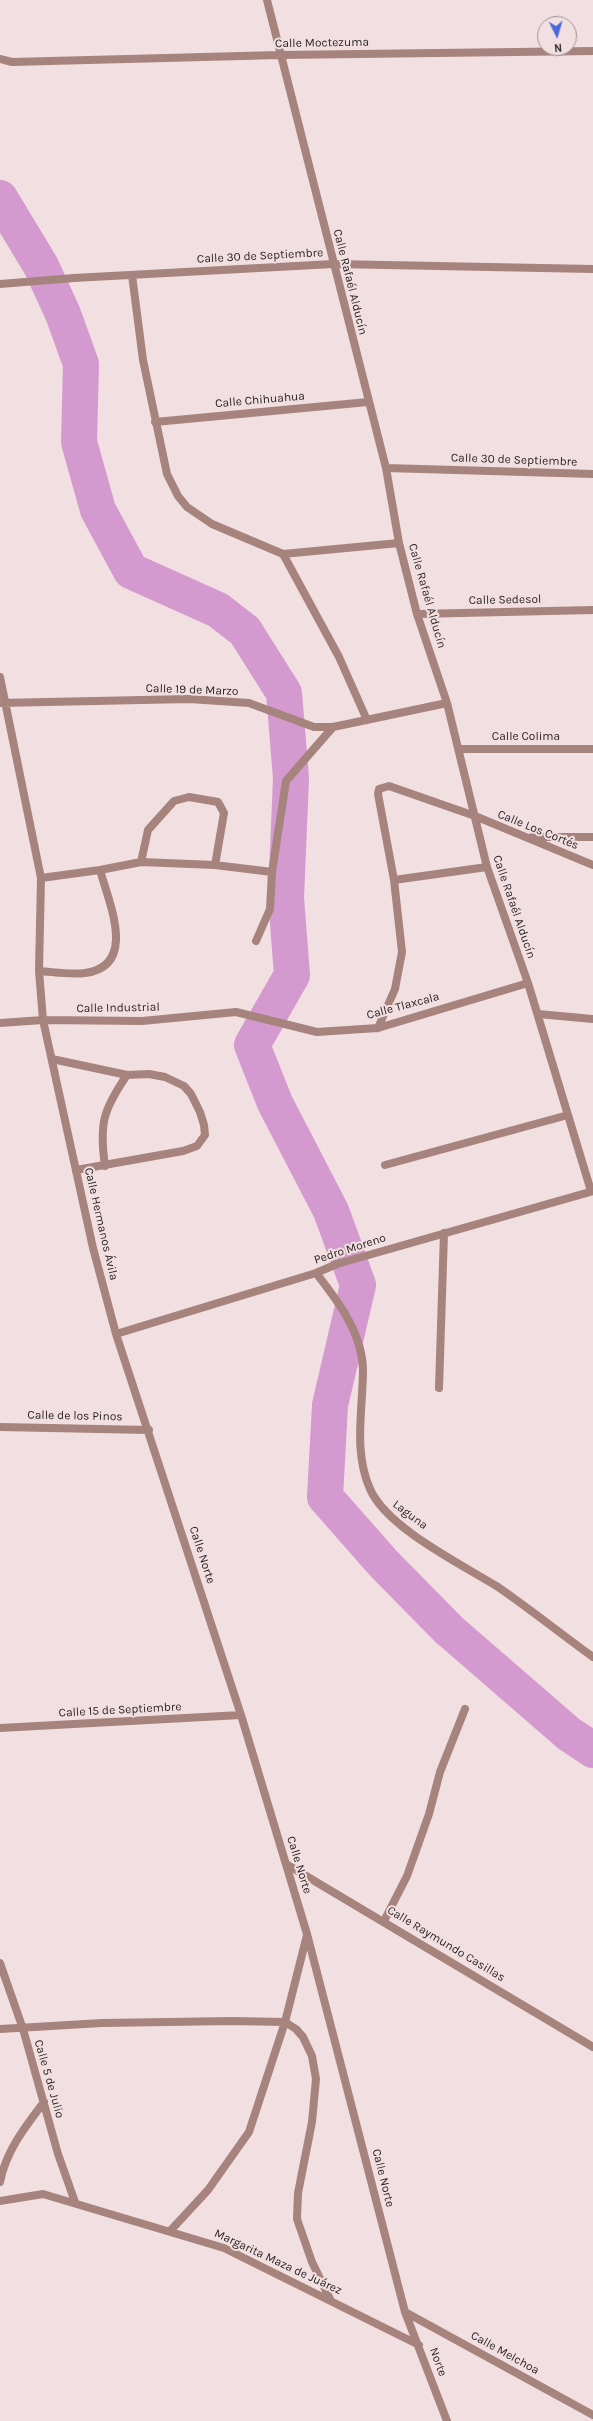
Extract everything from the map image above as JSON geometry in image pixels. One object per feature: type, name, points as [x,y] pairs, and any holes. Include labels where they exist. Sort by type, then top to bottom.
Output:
[{"type":"street","name":"Calle Rafaél Alducín","points":[[267,0],[386,468],[399,543],[417,614],[447,703],[486,867],[528,983],[592,1191]]},
{"type":"street","name":"Calle Moctezuma","points":[[0,59],[12,62],[280,55],[593,51]]},
{"type":"street","name":"Calle 30 de Septiembre","points":[[0,284],[74,278],[333,264],[593,269]]},
{"type":"street","points":[[132,275],[138,326],[155,422],[167,474],[178,496],[187,507],[212,524],[282,554],[399,543]]},
{"type":"street","name":"Calle Chihuahua","points":[[155,422],[368,402]]},
{"type":"street","name":"Calle 30 de Septiembre","points":[[386,468],[593,474]]},
{"type":"street","points":[[282,554],[339,657],[367,720]]},
{"type":"street","name":"Calle Sedesol","points":[[417,614],[593,610]]},
{"type":"street","points":[[0,677],[3,703]]},
{"type":"street","name":"Calle 19 de Marzo","points":[[3,703],[189,699],[248,703],[314,726],[333,727],[447,703]]},
{"type":"street","name":"Calle Hermanos Ávila","points":[[3,703],[41,878],[39,972],[43,1020],[93,1248],[116,1334],[149,1430]]},
{"type":"street","points":[[256,940],[270,909],[272,872],[286,781],[333,727]]},
{"type":"street","name":"Calle Colima","points":[[459,749],[593,749]]},
{"type":"street","name":"Calle Los Cortés","points":[[394,880],[378,798],[379,789],[389,786],[474,816],[593,865]]},
{"type":"street","points":[[141,862],[148,830],[174,801],[189,797],[218,802],[222,807],[224,813],[215,865]]},
{"type":"street","points":[[527,837],[593,837]]},
{"type":"street","points":[[41,878],[100,870],[141,862],[215,865],[272,872]]},
{"type":"street","points":[[378,1028],[394,989],[402,952],[394,880],[486,867]]},
{"type":"street","points":[[39,972],[85,973],[102,968],[114,958],[118,935],[100,870]]},
{"type":"street","name":"Calle Tlaxcala","points":[[236,1012],[317,1032],[378,1028],[528,983]]},
{"type":"street","name":"Calle Industrial","points":[[0,1023],[43,1020],[142,1021],[236,1012]]},
{"type":"street","points":[[538,1014],[593,1019]]},
{"type":"street","points":[[52,1059],[127,1075],[149,1074],[165,1077],[184,1086],[191,1094],[204,1124],[204,1136],[197,1146],[183,1151],[76,1170]]},
{"type":"street","points":[[105,1166],[102,1125],[106,1109],[127,1075]]},
{"type":"street","points":[[385,1165],[568,1115]]},
{"type":"street","name":"Pedro Moreno","points":[[116,1334],[316,1273],[337,1264],[592,1191]]},
{"type":"street","points":[[439,1388],[444,1233]]},
{"type":"street","name":"Laguna","points":[[316,1273],[335,1298],[357,1340],[363,1368],[360,1425],[361,1453],[365,1474],[378,1504],[404,1526],[499,1588],[593,1657]]},
{"type":"street","name":"Calle de los Pinos","points":[[0,1427],[149,1430]]},
{"type":"street","name":"Calle Norte","points":[[149,1430],[241,1716],[307,1934],[405,2312]]},
{"type":"street","points":[[384,1921],[407,1876],[427,1821],[440,1772],[465,1709]]},
{"type":"street","name":"Calle 15 de Septiembre","points":[[0,1728],[241,1716]]},
{"type":"street","name":"Calle Raymundo Casillas","points":[[286,1864],[384,1921],[593,2047]]},
{"type":"street","points":[[171,2230],[208,2190],[249,2132],[285,2022],[307,1934]]},
{"type":"street","name":"Calle 5 de Julio","points":[[0,1963],[23,2029],[58,2154],[75,2202]]},
{"type":"street","points":[[0,2029],[23,2029],[102,2023],[285,2022],[296,2029],[303,2037],[312,2056],[316,2080],[312,2122],[298,2193],[297,2218],[312,2262],[330,2299]]},
{"type":"street","points":[[0,2182],[3,2166],[10,2151],[44,2102]]},
{"type":"street","name":"Margarita Maza de Juárez","points":[[0,2201],[43,2194],[75,2202],[108,2214],[171,2230],[224,2248],[330,2299],[419,2345]]},
{"type":"street","name":"Norte","points":[[405,2312],[447,2421]]},
{"type":"street","name":"Calle Melchoa","points":[[405,2312],[593,2415]]},
{"type":"waterway","points":[[0,198],[41,266],[63,314],[81,364],[79,442],[98,510],[131,571],[218,610],[245,631],[284,693],[291,778],[286,898],[292,975],[252,1045],[275,1103],[331,1211],[358,1285],[330,1405],[325,1497],[384,1564],[449,1630],[569,1734],[593,1750]]}]
